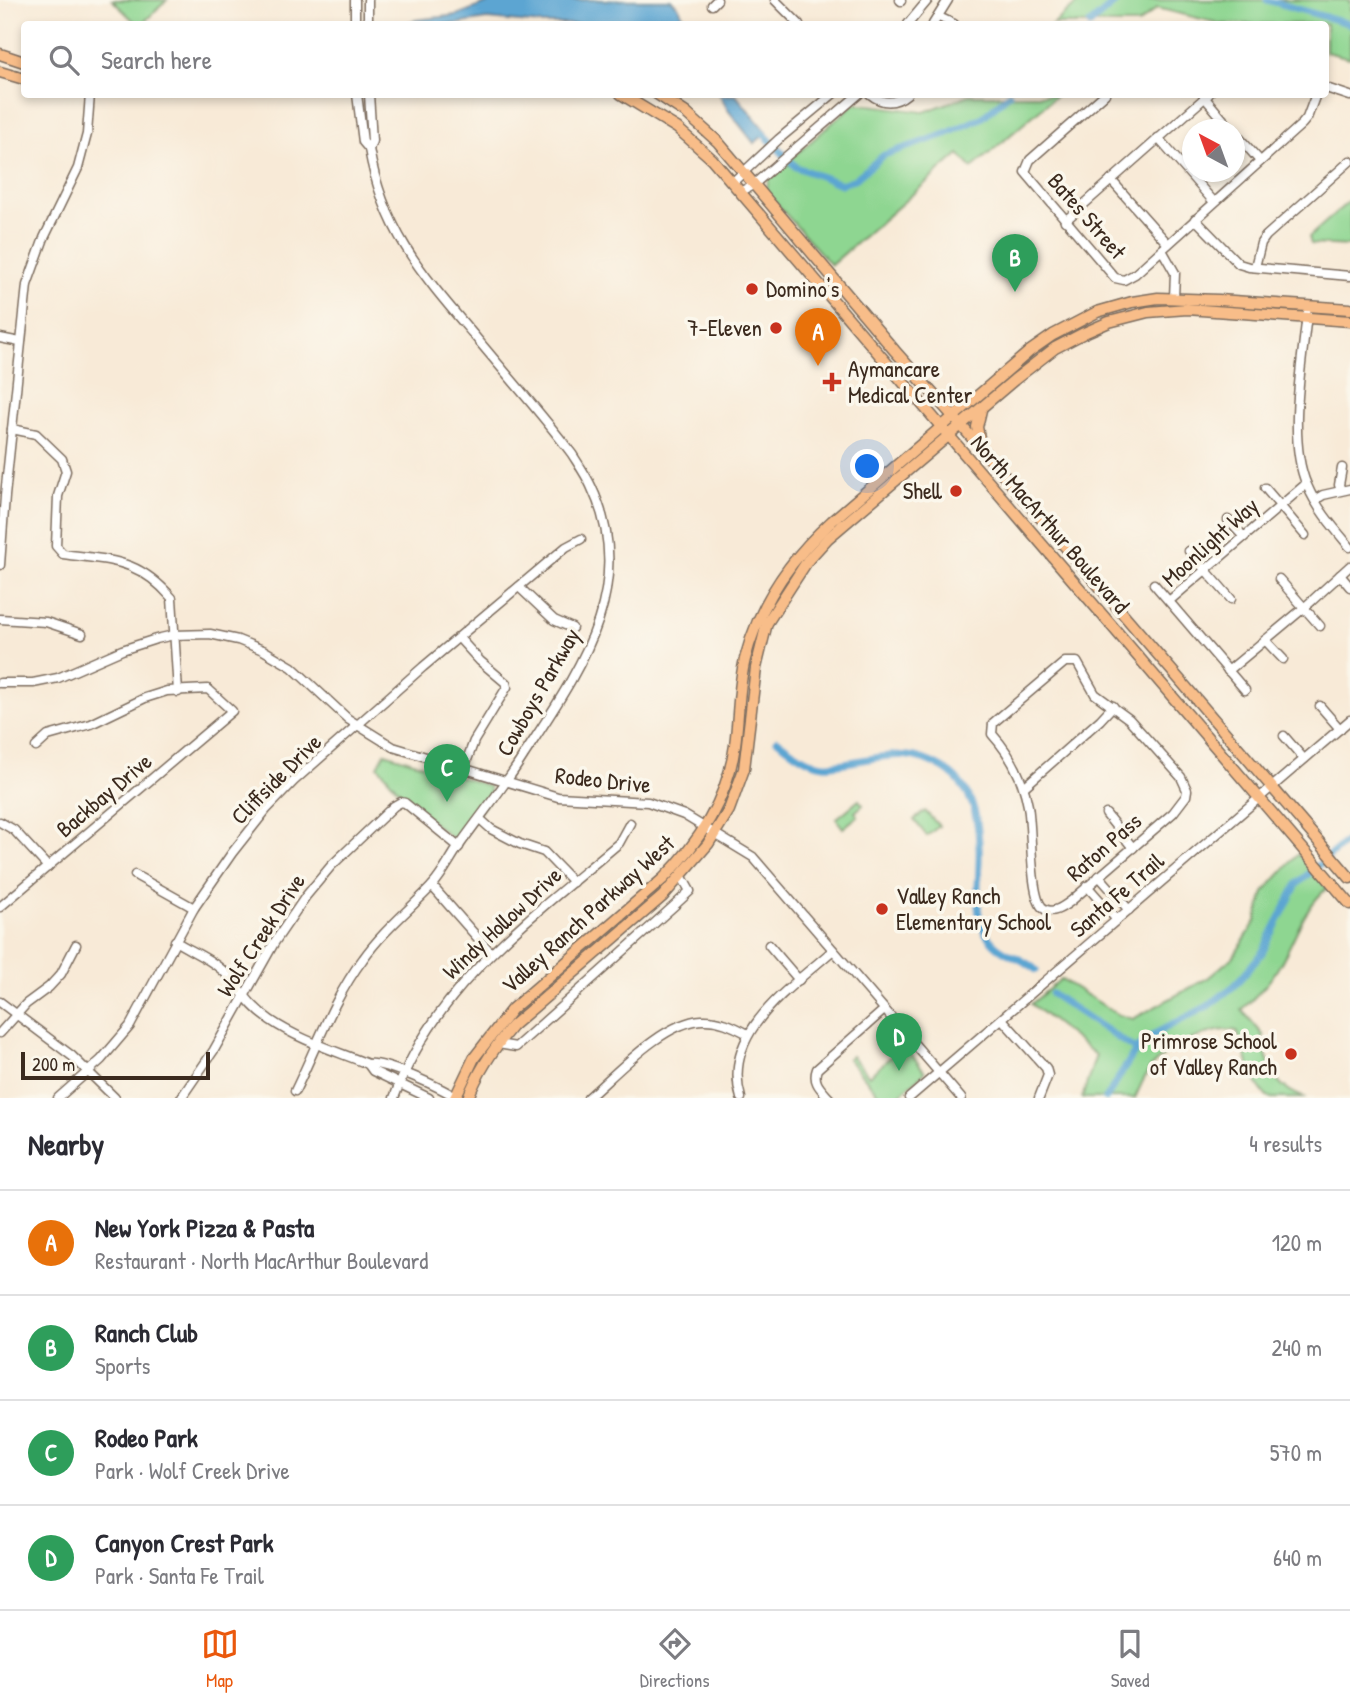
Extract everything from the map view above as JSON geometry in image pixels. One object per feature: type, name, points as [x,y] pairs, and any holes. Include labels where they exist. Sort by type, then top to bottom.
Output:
[{"type":"main road","points":[[0,54],[21,61]]},
{"type":"main road","points":[[0,72],[21,78]]},
{"type":"main road","name":"North MacArthur Boulevard","points":[[628,98],[656,114],[696,143],[732,183],[1350,904]]},
{"type":"main road","name":"North MacArthur Boulevard","points":[[663,98],[704,128],[743,172],[1350,878]]},
{"type":"main road","points":[[1174,298],[1174,309]]},
{"type":"main road","name":"Valley Ranch Parkway West","points":[[456,1097],[474,1058],[493,1031],[522,1000],[679,863],[711,830],[735,748],[744,663],[766,614],[839,522],[942,427],[1043,341],[1097,312],[1132,302],[1174,298],[1350,309]]},
{"type":"main road","points":[[846,316],[858,306]]},
{"type":"main road","name":"Valley Ranch Parkway West","points":[[839,522],[950,436],[1050,352],[1109,322],[1148,312],[1174,309],[1350,321]]},
{"type":"main road","points":[[1043,341],[1050,352]]},
{"type":"main road","points":[[981,410],[977,427],[981,447]]},
{"type":"main road","name":"Valley Ranch Parkway West","points":[[468,1098],[477,1077],[512,1026],[663,897],[682,877],[736,792],[747,751],[766,614]]},
{"type":"main road","points":[[615,920],[623,930]]},
{"type":"main road","points":[[522,1000],[529,1010]]},
{"type":"street","points":[[355,0],[355,21]]},
{"type":"street","points":[[368,0],[368,21]]},
{"type":"street","points":[[775,0],[796,21]]},
{"type":"street","points":[[910,21],[928,0]]},
{"type":"street","points":[[935,21],[948,0]]},
{"type":"street","points":[[939,16],[948,21]]},
{"type":"street","points":[[1329,89],[1350,96]]},
{"type":"street","points":[[0,565],[2,496],[27,285],[44,238],[70,187],[83,152],[90,98]]},
{"type":"street","name":"Cowboys Parkway","points":[[295,1091],[344,987],[362,959],[444,871],[507,782],[583,660],[597,631],[606,598],[608,573],[607,544],[601,512],[590,485],[572,454],[422,273],[403,246],[383,204],[369,149],[363,142],[358,98]]},
{"type":"street","name":"Cowboys Parkway","points":[[369,98],[372,141],[369,149]]},
{"type":"street","points":[[732,183],[828,98]]},
{"type":"street","points":[[740,192],[753,185],[854,98]]},
{"type":"street","points":[[876,98],[889,102],[901,98]]},
{"type":"street","name":"Bates Street","points":[[1100,98],[1030,160],[1024,172],[1115,278],[1124,280],[1135,274],[1165,247]]},
{"type":"street","points":[[1065,221],[1205,98]]},
{"type":"street","points":[[1208,98],[1224,119]]},
{"type":"street","points":[[1165,247],[1307,118],[1314,98]]},
{"type":"street","points":[[1158,138],[1214,202]]},
{"type":"street","points":[[1245,144],[1260,161]]},
{"type":"street","points":[[1255,267],[1261,243],[1266,236],[1350,161]]},
{"type":"street","points":[[1111,180],[1165,247],[1175,273],[1174,298]]},
{"type":"street","points":[[1195,219],[1239,264],[1350,276]]},
{"type":"street","points":[[1308,306],[1297,437],[1298,454],[1306,484],[1350,547]]},
{"type":"street","points":[[0,338],[20,342]]},
{"type":"street","points":[[12,429],[36,433],[62,459],[66,471],[58,496],[55,546],[63,554],[121,562],[143,571],[172,598],[178,692],[167,691],[145,698],[91,724],[48,736],[36,747]]},
{"type":"street","points":[[1342,468],[1339,485],[1346,490]]},
{"type":"street","name":"Moonlight Way","points":[[1245,690],[1169,601],[1306,484]]},
{"type":"street","points":[[1265,488],[1305,535]]},
{"type":"street","points":[[1315,500],[1323,495],[1346,490]]},
{"type":"street","points":[[1228,520],[1244,537]]},
{"type":"street","name":"Cliffside Drive","points":[[58,1098],[88,1071],[130,1026],[194,908],[266,810],[294,781],[459,638],[566,547],[581,539]]},
{"type":"street","points":[[1189,551],[1231,599]]},
{"type":"street","points":[[1228,671],[1350,566]]},
{"type":"street","points":[[1340,575],[1350,587]]},
{"type":"street","points":[[1279,579],[1320,626]]},
{"type":"street","points":[[1154,584],[1169,601]]},
{"type":"street","points":[[519,587],[555,620],[572,628]]},
{"type":"street","points":[[0,619],[46,622],[82,634]]},
{"type":"street","name":"Rodeo Drive","points":[[0,683],[33,683],[58,678],[122,650],[174,635],[210,634],[238,640],[263,650],[292,667],[358,726],[393,747],[558,797],[648,802],[684,814],[753,857],[961,1098]]},
{"type":"street","points":[[459,638],[507,687],[474,741],[464,768]]},
{"type":"street","points":[[1265,640],[1283,659]]},
{"type":"street","points":[[1065,662],[1077,662],[1095,694],[1113,706],[1024,787],[1018,772],[992,734],[991,728],[995,721],[1065,662]]},
{"type":"street","name":"Backbay Drive","points":[[0,908],[232,711],[208,689],[178,692]]},
{"type":"street","name":"Raton Pass","points":[[1024,787],[1032,830],[1037,898],[1043,907],[1055,911],[1133,848],[1178,807],[1186,796],[1187,790],[1181,777],[1129,719],[1113,706]]},
{"type":"street","points":[[1321,706],[1340,729]]},
{"type":"street","name":"Santa Fe Trail","points":[[909,1098],[1350,720]]},
{"type":"street","points":[[1284,736],[1304,759]]},
{"type":"street","name":"Wolf Creek Drive","points":[[181,1098],[214,1050],[285,925],[320,878],[394,806],[405,803],[459,847]]},
{"type":"street","points":[[1106,814],[1133,848]]},
{"type":"street","points":[[480,819],[491,829],[520,844],[544,852],[573,882]]},
{"type":"street","points":[[0,822],[14,830],[48,867]]},
{"type":"street","name":"Windy Hollow Drive","points":[[394,1098],[425,1032],[445,1003],[491,953],[619,843],[631,823]]},
{"type":"street","points":[[135,875],[194,908]]},
{"type":"street","points":[[1099,876],[1129,910]]},
{"type":"street","points":[[498,1044],[516,1047],[675,905],[690,891],[682,877]]},
{"type":"street","points":[[432,886],[491,953]]},
{"type":"street","points":[[1087,886],[1117,920]]},
{"type":"street","points":[[175,941],[229,976],[243,996],[267,1019],[368,1065],[373,1071],[429,1098]]},
{"type":"street","points":[[0,1033],[26,1004],[49,988],[61,974],[76,945]]},
{"type":"street","points":[[768,945],[799,980]]},
{"type":"street","points":[[741,1098],[739,1066],[741,1051],[748,1034],[770,1006],[833,950]]},
{"type":"street","points":[[0,1002],[88,1071],[115,1098]]},
{"type":"street","points":[[829,1098],[817,1084],[814,1075],[817,1069],[884,1010]]},
{"type":"street","points":[[1002,1018],[1046,1068],[1048,1075],[1040,1098]]},
{"type":"street","points":[[588,1098],[659,1038],[675,1028],[703,1020],[717,1021],[748,1034]]},
{"type":"street","points":[[368,1065],[376,1063],[404,1073],[456,1097]]},
{"type":"green space","points":[[112,0],[167,0],[145,21],[134,21]]},
{"type":"green space","points":[[1081,0],[1346,0],[1350,1],[1350,58],[1329,53],[1329,21],[1210,21],[1157,8],[1142,21],[1056,21]]},
{"type":"green space","points":[[961,98],[1054,98],[972,168],[959,154],[831,265],[766,192],[769,178],[855,103],[924,112]]},
{"type":"green space","points":[[1350,200],[1350,246],[1311,244],[1309,237]]},
{"type":"green space","points":[[385,753],[489,786],[491,797],[457,842],[412,806],[378,766]]},
{"type":"green space","points":[[859,800],[863,805],[855,812],[858,816],[843,828],[836,819]]},
{"type":"green space","points":[[925,811],[939,826],[927,836],[914,820]]},
{"type":"green space","points":[[1298,854],[1327,888],[1309,909],[1272,977],[1242,1010],[1264,1036],[1261,1038],[1274,1076],[1286,1088],[1306,1098],[1272,1098],[1266,1095],[1255,1080],[1237,1031],[1227,1030],[1205,1034],[1161,1057],[1148,1072],[1135,1098],[1082,1098],[1096,1055],[1031,1004],[1061,979],[1119,1015],[1133,1019],[1208,978],[1234,956],[1256,921],[1264,892]]},
{"type":"green space","points":[[904,1045],[925,1072],[896,1098],[882,1098],[848,1059],[852,1056],[869,1076]]},
{"type":"water","points":[[495,0],[671,0],[678,6],[686,21],[413,21],[457,15]]},
{"type":"water","points":[[722,98],[738,98],[767,133],[754,143]]},
{"type":"waterway","points":[[1094,21],[1118,0]]},
{"type":"waterway","points":[[1267,0],[1350,24]]},
{"type":"waterway","points":[[758,128],[796,167],[841,184],[855,179],[884,155],[946,134],[983,117],[1004,98]]},
{"type":"waterway","points":[[777,740],[799,756],[817,764],[830,765],[887,756],[909,756],[931,762],[957,780],[973,806],[977,821],[978,908],[983,928],[1001,950],[1036,970]]},
{"type":"waterway","points":[[1106,1098],[1136,1050],[1156,1033],[1208,1006],[1234,986],[1262,953],[1297,884],[1350,838]]},
{"type":"waterway","points":[[1052,994],[1136,1050]]},
{"type":"place","name":"Domino's","points":[[752,289]]},
{"type":"place","name":"Ranch Club","points":[[1015,292]]},
{"type":"place","name":"7-Eleven","points":[[776,328]]},
{"type":"place","name":"New York Pizza & Pasta","points":[[818,366]]},
{"type":"place","name":"Aymancare Medical Center","points":[[832,382]]},
{"type":"place","name":"Shell","points":[[956,491]]},
{"type":"place","name":"Rodeo Park","points":[[447,802]]},
{"type":"place","name":"Valley Ranch Elementary School","points":[[882,909]]},
{"type":"place","name":"Primrose School of Valley Ranch","points":[[1291,1054]]},
{"type":"place","name":"Canyon Crest Park","points":[[899,1071]]}]
